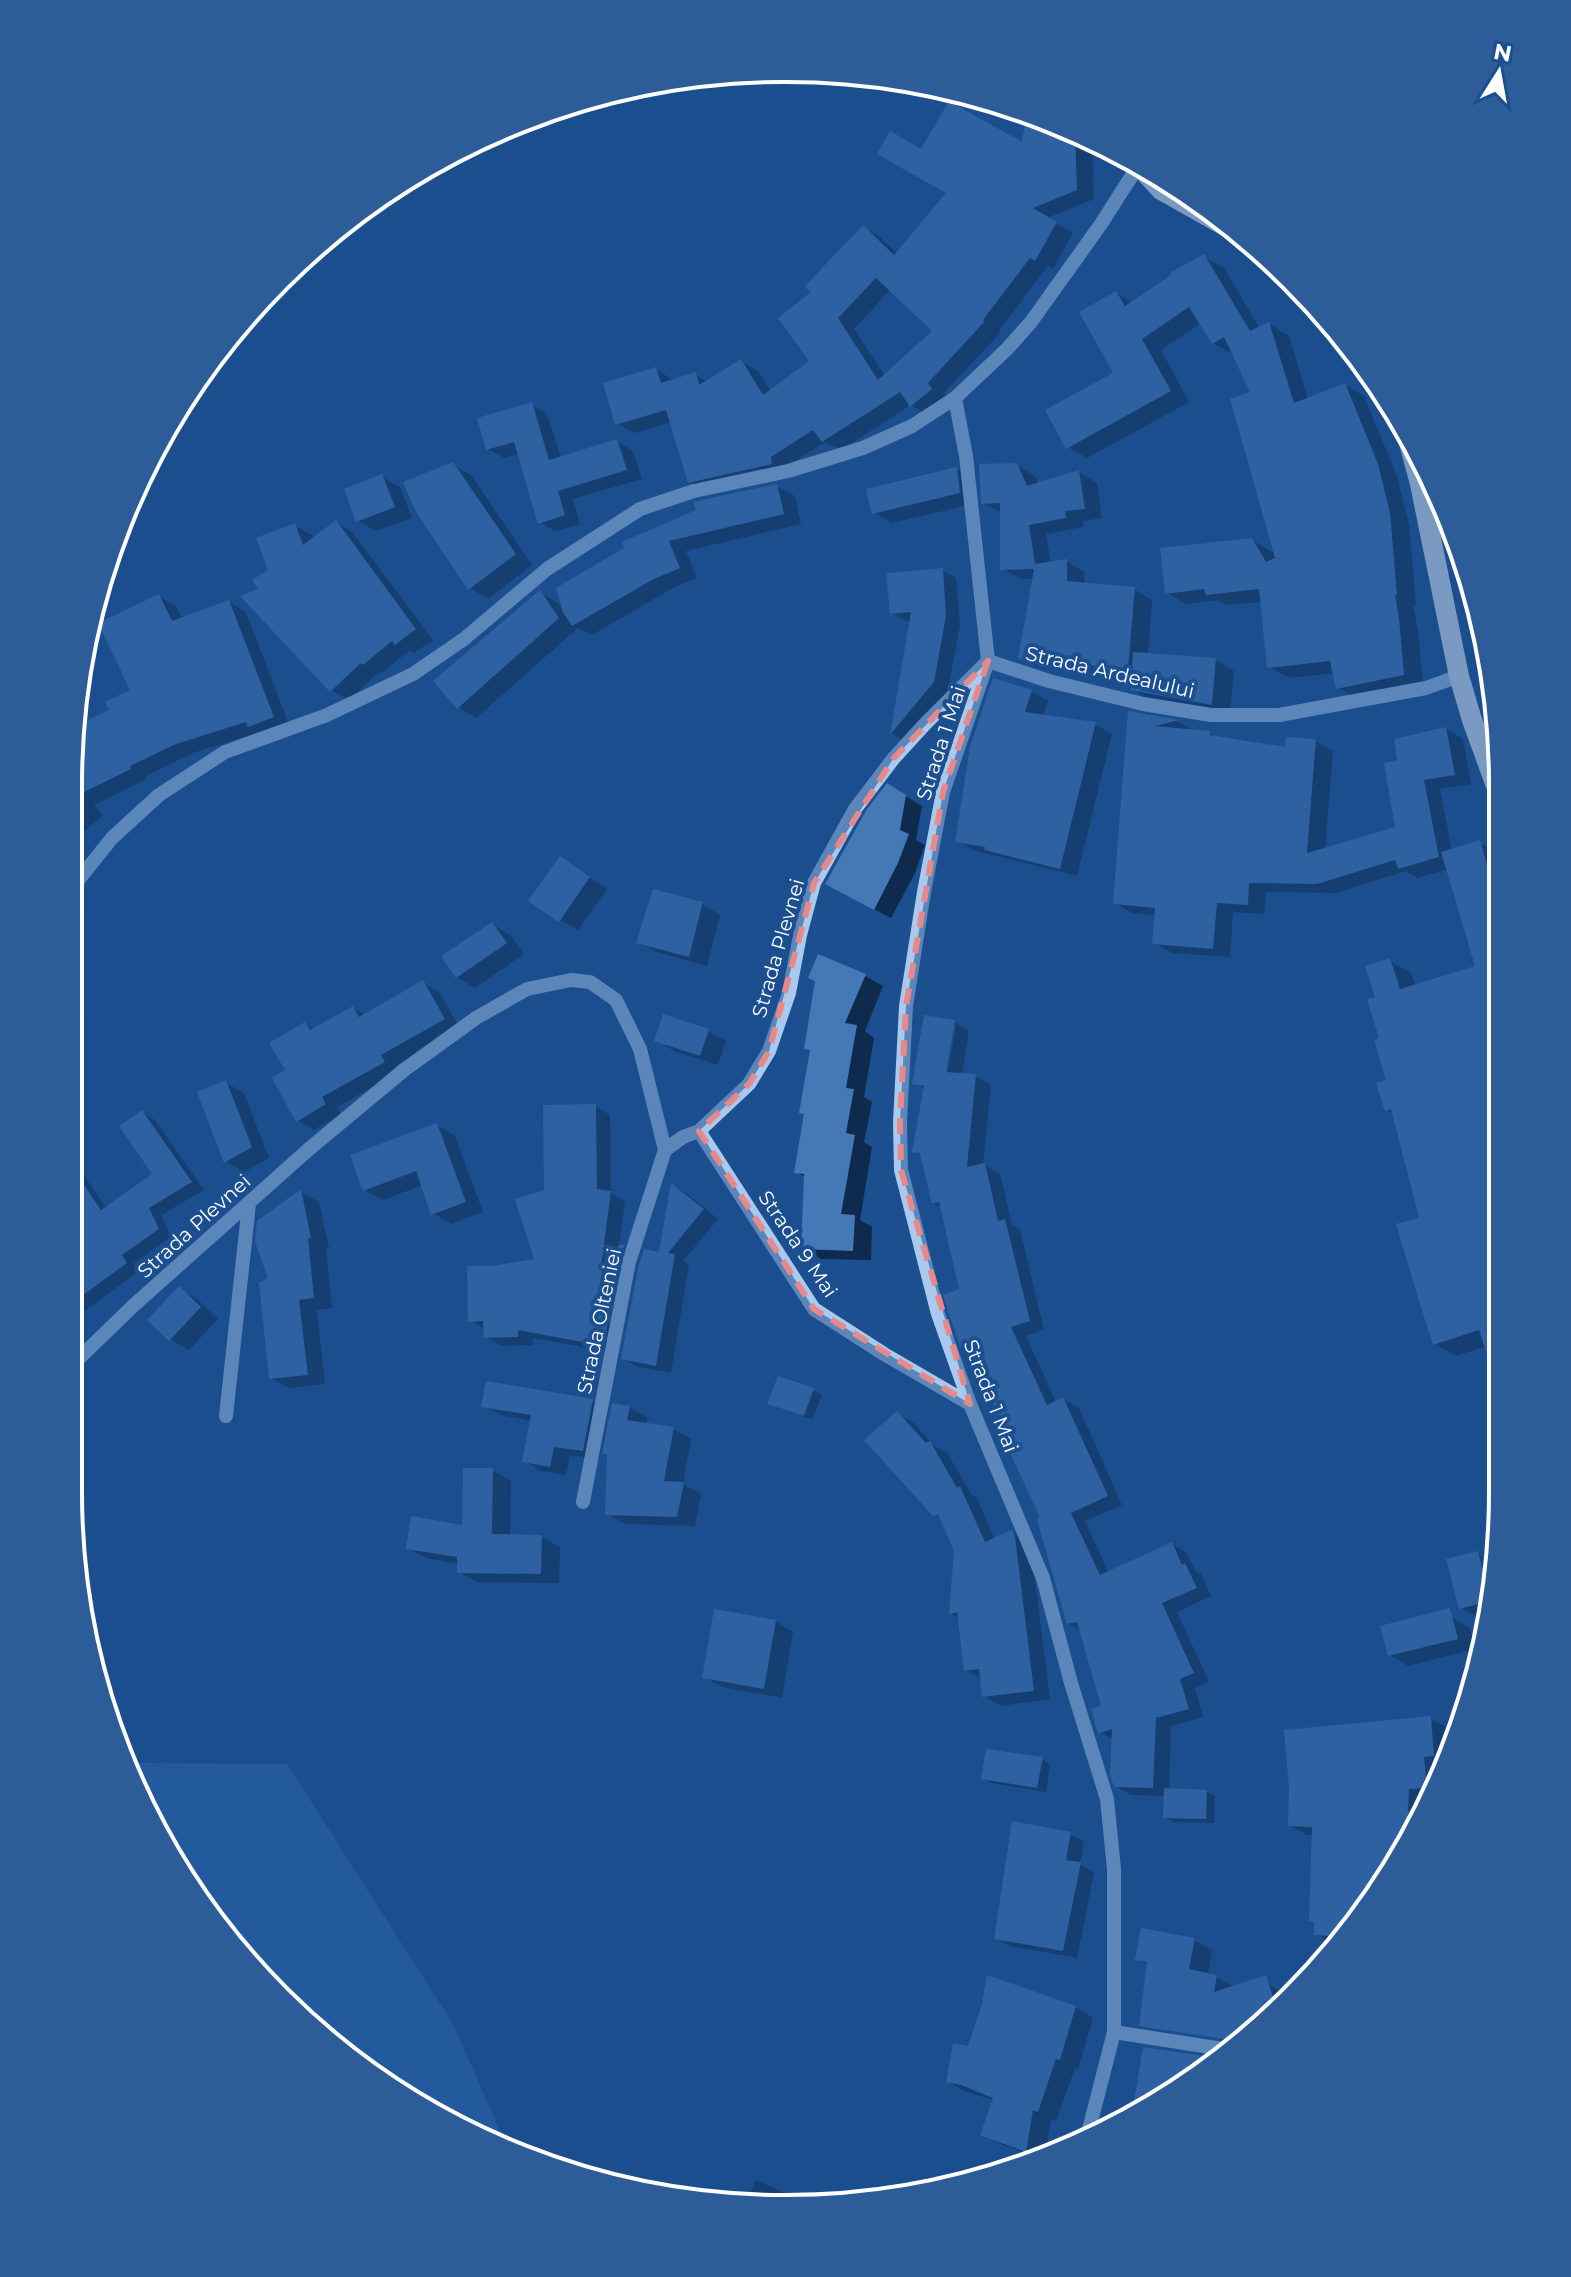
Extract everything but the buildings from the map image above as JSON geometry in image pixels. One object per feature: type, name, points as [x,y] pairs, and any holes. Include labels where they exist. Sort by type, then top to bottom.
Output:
[{"type":"main road","points":[[1431,507],[1459,676],[1488,764]]},
{"type":"street","points":[[82,876],[112,838],[159,795],[225,752],[327,715],[413,674],[464,639],[547,569],[640,509],[694,491],[788,471],[863,448],[912,426],[955,398],[1031,322],[1101,224],[1132,173]]},
{"type":"street","points":[[955,398],[966,456],[988,661]]},
{"type":"street","name":"Strada Ardealului","points":[[988,661],[1049,681],[1129,701],[1211,715],[1279,715],[1426,688],[1459,676]]},
{"type":"street","name":"Strada Plevnei","points":[[82,1355],[309,1149],[392,1080],[476,1018],[527,989],[571,980],[590,982],[616,1000],[640,1049],[665,1150],[683,1137],[699,1131],[749,1084],[769,1051],[789,993],[814,883],[855,809],[903,747],[988,661]]},
{"type":"street","name":"Strada 1 Mai","points":[[988,661],[943,792],[937,820],[906,1006],[900,1122],[901,1170],[938,1314],[970,1404],[1043,1578],[1107,1799],[1114,1869],[1114,2032],[1090,2125]]},
{"type":"street","name":"Strada 9 Mai","points":[[699,1131],[814,1309],[970,1404]]},
{"type":"street","name":"Strada Olteniei","points":[[583,1502],[629,1262],[665,1150]]},
{"type":"street","points":[[226,1416],[249,1204]]},
{"type":"street","points":[[1114,2032],[1216,2048]]},
{"type":"highlighted area","points":[[988,661],[943,792],[906,1006],[900,1122],[901,1170],[970,1404],[814,1309],[699,1131],[749,1084],[769,1051],[814,883],[893,759]]},
{"type":"shaded area","points":[[137,1763],[287,1764],[453,2024],[501,2134],[434,2101],[395,2076],[357,2050],[288,1989],[227,1920],[201,1882],[176,1843]]}]
